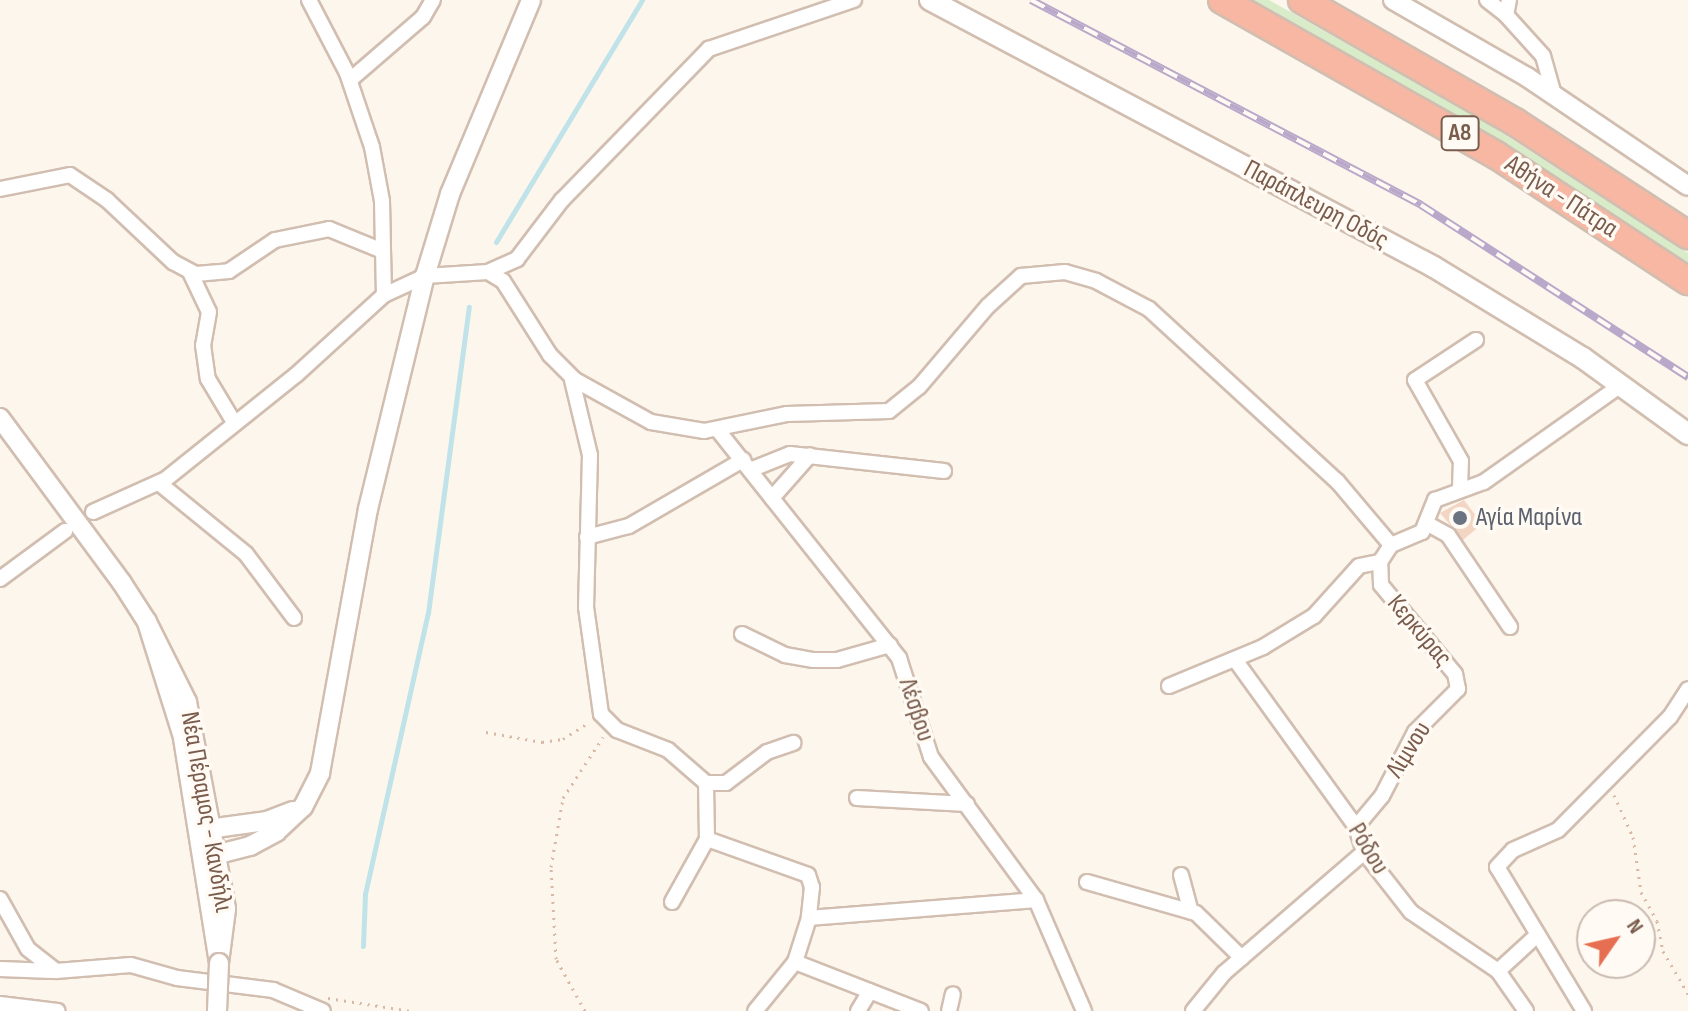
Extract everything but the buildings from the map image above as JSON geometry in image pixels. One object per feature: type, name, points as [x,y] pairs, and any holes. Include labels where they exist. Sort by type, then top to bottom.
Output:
[{"type":"highway","name":"Αθήνα - Πάτρα","points":[[1222,0],[1496,155],[1688,281]]},
{"type":"highway","name":"Αθήνα - Πάτρα","points":[[1302,0],[1515,122],[1688,235]]},
{"type":"main road","name":"Παράπλευρη Οδός","points":[[930,0],[1434,267],[1621,385],[1688,434]]},
{"type":"street","points":[[309,0],[350,80],[372,147],[382,201],[384,295]]},
{"type":"street","points":[[350,80],[423,17],[433,0]]},
{"type":"street","points":[[210,856],[263,840],[303,807],[320,773],[368,509],[425,276],[450,194],[531,0]]},
{"type":"street","points":[[806,17],[818,0]]},
{"type":"street","points":[[93,512],[159,483],[235,424],[384,295],[425,276],[488,272],[503,268],[531,245],[562,200],[709,49],[854,0]]},
{"type":"street","points":[[1393,0],[1554,95],[1688,186]]},
{"type":"street","points":[[1487,0],[1506,15],[1543,56],[1554,95]]},
{"type":"street","points":[[1506,15],[1509,0]]},
{"type":"street","points":[[0,189],[70,175],[107,200],[190,272],[209,312],[203,345],[208,379],[235,424]]},
{"type":"street","points":[[190,272],[229,271],[275,240],[329,229],[383,251]]},
{"type":"street","points":[[488,272],[503,281],[550,355],[597,396],[651,422],[717,429],[787,414],[889,411],[919,387],[1008,285],[1039,271],[1065,272],[1123,292],[1149,309],[1337,481],[1391,545],[1428,524],[1435,500],[1460,488],[1484,482],[1621,385]]},
{"type":"street","points":[[1460,488],[1461,461],[1415,380],[1476,340]]},
{"type":"street","points":[[570,375],[587,425],[588,635],[601,714],[617,730],[668,750],[706,783],[726,783],[767,752],[793,743]]},
{"type":"street","name":"Νέα Πέραμος - Κανδήλι","points":[[0,418],[92,538],[147,622],[187,702],[210,856],[219,963],[217,1011]]},
{"type":"street","name":"Λέσβου","points":[[717,429],[838,587],[890,645],[907,676],[931,757],[1036,900],[1084,1011]]},
{"type":"street","points":[[587,537],[629,526],[746,465],[777,456],[810,455],[944,471]]},
{"type":"street","points":[[772,498],[810,455]]},
{"type":"street","points":[[159,483],[246,554],[294,618]]},
{"type":"street","points":[[1428,524],[1448,535],[1510,627]]},
{"type":"street","points":[[0,579],[65,531]]},
{"type":"street","name":"Κερκύρας","points":[[1391,545],[1380,562],[1381,585],[1455,674]]},
{"type":"street","points":[[1169,686],[1236,661],[1314,616],[1359,566],[1380,562]]},
{"type":"street","points":[[742,634],[785,655],[814,660],[837,660],[890,645]]},
{"type":"street","name":"Ρόδου","points":[[1236,661],[1356,827],[1364,852],[1431,930],[1498,971],[1526,1011]]},
{"type":"street","name":"Λίμνου","points":[[1356,827],[1382,796],[1415,732],[1458,689],[1455,674]]},
{"type":"street","points":[[1584,1011],[1502,876],[1499,861],[1558,830],[1609,775],[1670,717],[1688,689]]},
{"type":"street","points":[[672,902],[707,839],[706,783]]},
{"type":"street","points":[[857,798],[967,804]]},
{"type":"street","points":[[206,829],[267,821],[303,807]]},
{"type":"street","points":[[707,839],[800,869],[812,887],[809,918],[795,962],[755,1011]]},
{"type":"street","points":[[1193,1011],[1242,958],[1364,852]]},
{"type":"street","points":[[1181,875],[1191,912]]},
{"type":"street","points":[[1087,882],[1191,912],[1242,958]]},
{"type":"street","points":[[0,899],[28,949],[56,971]]},
{"type":"street","points":[[809,918],[1036,900]]},
{"type":"street","points":[[1498,971],[1536,936]]},
{"type":"street","points":[[795,962],[921,1011]]},
{"type":"street","points":[[0,969],[56,971],[131,965],[177,978],[261,987],[323,1011]]},
{"type":"street","points":[[858,1011],[870,991]]},
{"type":"street","points":[[949,1011],[953,994]]},
{"type":"street","points":[[0,1004],[58,1011]]},
{"type":"path","points":[[486,732],[520,741],[553,741],[579,731],[601,714]]},
{"type":"path","points":[[585,1011],[556,959],[551,867],[556,819],[571,786],[597,753],[601,714]]},
{"type":"path","points":[[1609,775],[1633,837],[1641,892],[1657,921],[1668,960],[1688,994]]},
{"type":"path","points":[[307,1003],[336,998],[411,1011]]},
{"type":"green space","points":[[1252,0],[1269,0],[1476,116],[1688,253],[1688,263],[1504,142]]},
{"type":"waterway","points":[[496,242],[642,0]]},
{"type":"waterway","points":[[363,946],[365,894],[428,613],[469,307]]},
{"type":"railway","points":[[1031,0],[1421,205],[1688,377]]},
{"type":"place","name":"Αγία Μαρίνα","points":[[1460,518]]}]
